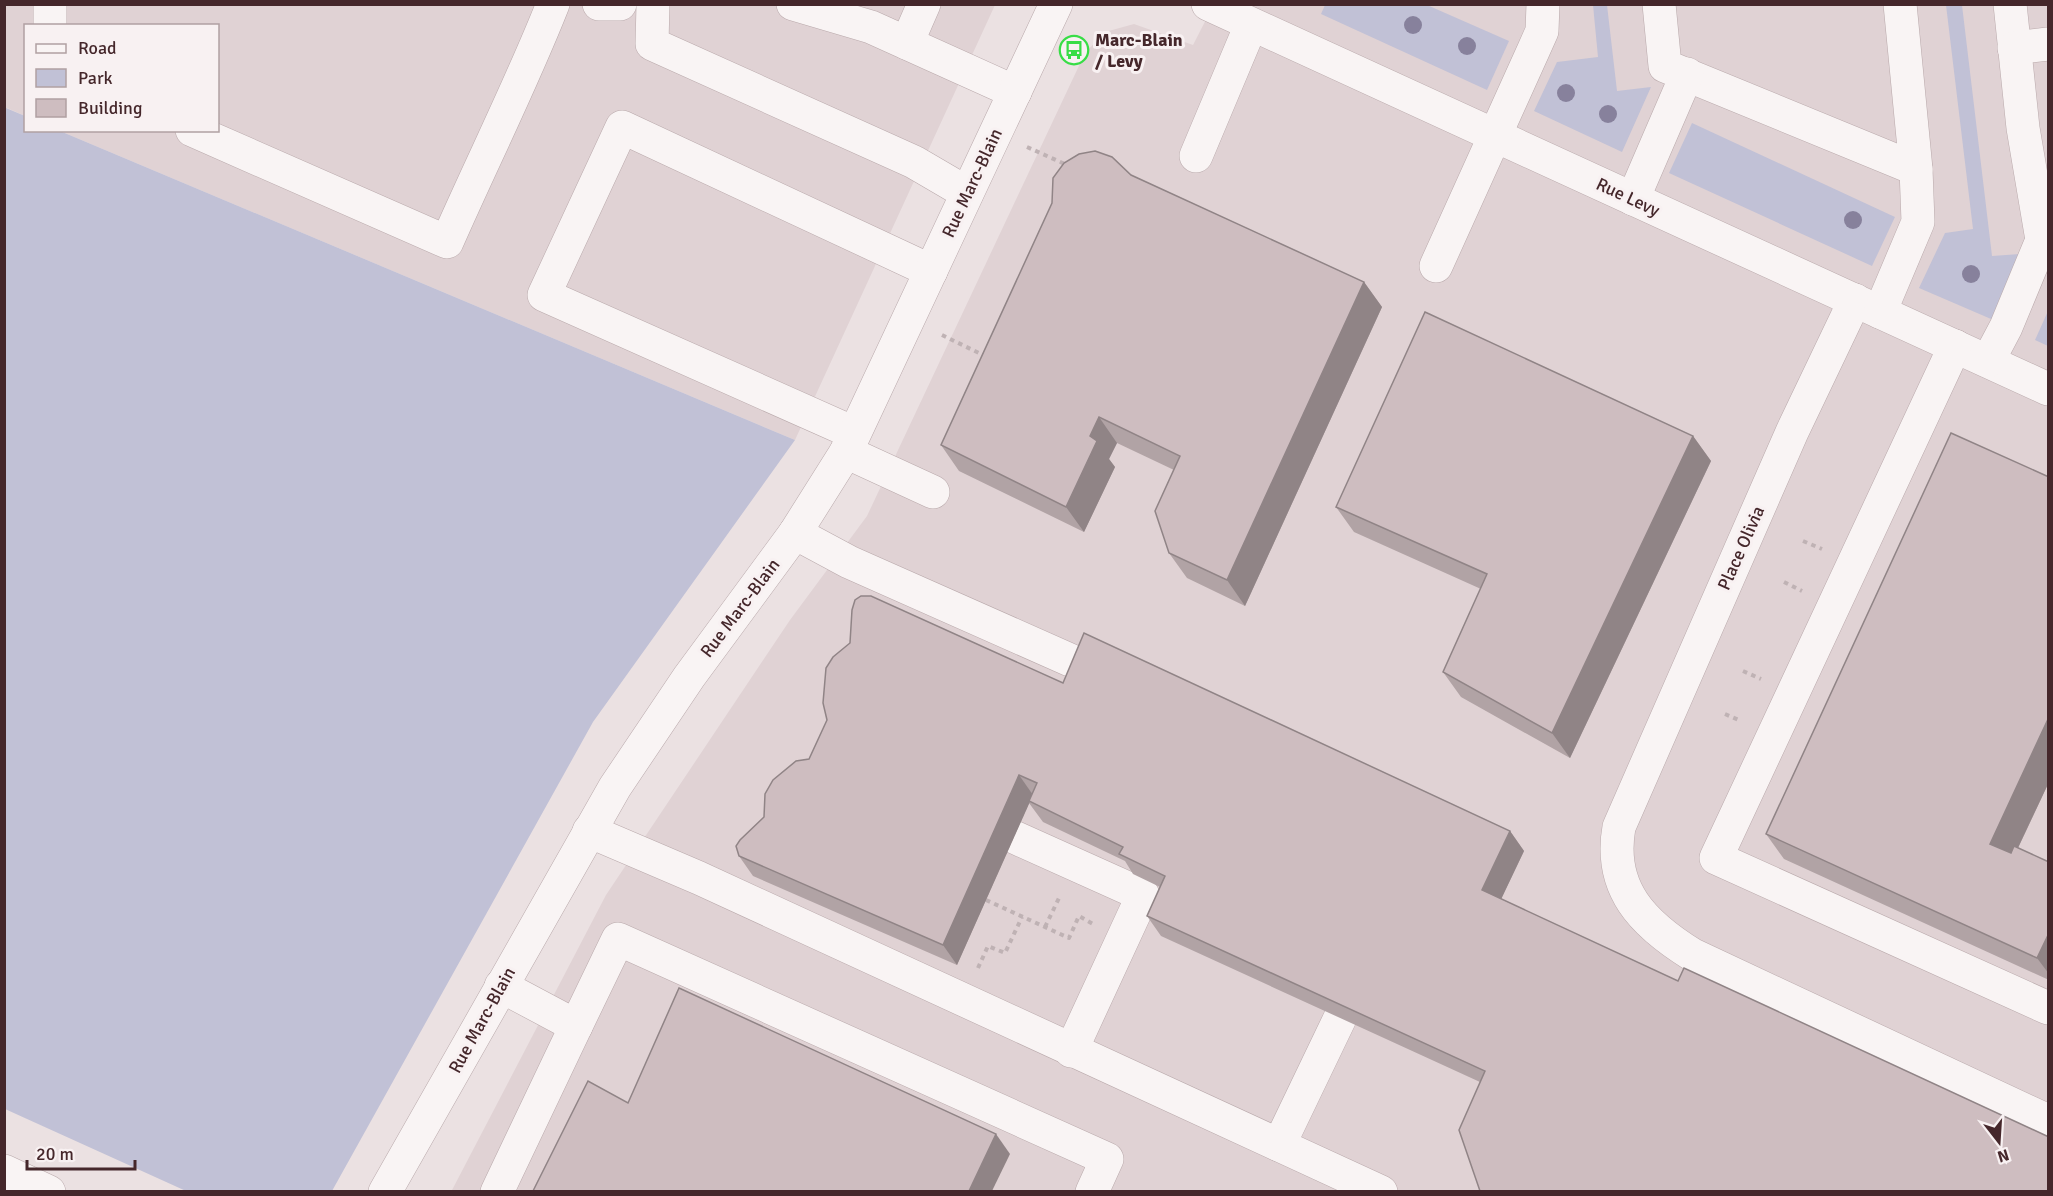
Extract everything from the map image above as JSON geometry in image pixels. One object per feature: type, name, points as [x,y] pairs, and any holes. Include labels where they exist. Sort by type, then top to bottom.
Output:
[{"type":"street","points":[[50,4],[50,24]]},
{"type":"street","points":[[197,132],[447,242],[485,156],[527,71],[553,4]]},
{"type":"street","points":[[599,4],[620,4]]},
{"type":"street","points":[[653,4],[652,44],[914,162],[967,193]]},
{"type":"street","points":[[793,4],[871,27],[1015,92]]},
{"type":"street","points":[[907,43],[924,4]]},
{"type":"street","name":"Rue Marc-Blain","points":[[385,1191],[615,787],[689,677],[795,533],[850,442],[1056,4]]},
{"type":"street","name":"Rue Levy","points":[[1208,4],[1261,19],[1496,136],[2049,389]]},
{"type":"street","points":[[1436,266],[1542,31],[1543,4]]},
{"type":"street","points":[[1659,4],[1665,66],[1916,169]]},
{"type":"street","name":"Place Olivia","points":[[1900,4],[1916,169],[1918,222],[1792,432],[1631,798],[1619,827],[1616,847],[1621,881],[1645,918],[1671,941],[1692,955],[2049,1121]]},
{"type":"street","points":[[1988,360],[2006,327],[2045,241],[2023,128],[2010,4]]},
{"type":"street","points":[[1196,156],[1261,19]]},
{"type":"street","points":[[2014,48],[2049,44]]},
{"type":"street","points":[[1633,199],[1687,74]]},
{"type":"street","points":[[931,271],[622,127],[544,295],[850,442],[933,492]]},
{"type":"street","points":[[1955,346],[1716,858],[2049,1008]]},
{"type":"street","points":[[795,533],[849,562],[1070,660]]},
{"type":"street","points":[[590,831],[699,878],[1071,1051],[1381,1191]]},
{"type":"street","points":[[1014,837],[1143,896],[1071,1051]]},
{"type":"street","points":[[497,1191],[618,939],[1107,1159],[1092,1191]]},
{"type":"street","points":[[501,986],[576,1026]]},
{"type":"street","points":[[1279,1145],[1340,1018]]},
{"type":"street","points":[[4,1171],[49,1191]]},
{"type":"path","points":[[1027,146],[1077,170]]},
{"type":"path","points":[[942,335],[995,361]]},
{"type":"path","points":[[986,900],[1069,938],[1079,916],[1098,926]]},
{"type":"path","points":[[975,973],[988,946],[1005,953],[1022,917]]},
{"type":"shaded area","points":[[1214,4],[2048,5],[2048,1191],[451,1192],[606,895],[790,620],[867,516],[1085,53],[1105,32],[1134,24],[1193,45]]},
{"type":"shaded area","points":[[5,5],[995,5],[795,440],[62,132],[219,132],[219,24],[24,24],[24,116],[7,108],[5,112]]},
{"type":"green space","points":[[1325,5],[1427,5],[1509,41],[1487,90],[1321,14]]},
{"type":"green space","points":[[1593,5],[1607,5],[1617,91],[1651,87],[1622,152],[1534,111],[1557,62],[1598,57]]},
{"type":"green space","points":[[1946,5],[1962,5],[1992,256],[2020,254],[1998,322],[1919,288],[1945,233],[1973,229]]},
{"type":"green space","points":[[6,108],[24,116],[24,132],[62,132],[795,440],[593,722],[332,1191],[186,1191],[5,1109]]},
{"type":"green space","points":[[1692,123],[1895,217],[1872,266],[1669,173]]},
{"type":"green space","points":[[2048,311],[2048,346],[2035,340]]},
{"type":"building","points":[[1095,151],[1112,157],[1131,175],[1364,282],[1227,580],[1169,553],[1155,511],[1180,456],[1099,417],[1090,436],[1097,441],[1066,507],[941,445],[1052,203],[1053,178],[1064,163],[1079,154]]},
{"type":"building","points":[[1425,312],[1693,436],[1552,733],[1443,672],[1487,574],[1336,507]]},
{"type":"building","points":[[1951,433],[2049,477],[2049,717],[1990,844],[2011,853],[2014,846],[2049,862],[2049,933],[2037,958],[1766,834]]},
{"type":"building","points":[[861,596],[871,596],[1063,683],[1084,633],[1510,831],[1482,890],[1678,981],[1684,968],[2049,1137],[2049,1191],[1480,1191],[1459,1130],[1485,1071],[1147,916],[1165,876],[1119,854],[1123,847],[1029,801],[1037,783],[1019,775],[943,945],[739,856],[736,846],[764,817],[765,794],[773,780],[796,761],[809,759],[827,720],[823,703],[826,668],[833,657],[850,643],[852,610],[855,600]]},
{"type":"building","points":[[679,988],[996,1134],[969,1191],[533,1191],[588,1081],[628,1103]]},
{"type":"place","name":"Marc-Blain / Levy","points":[[1074,50]]}]
